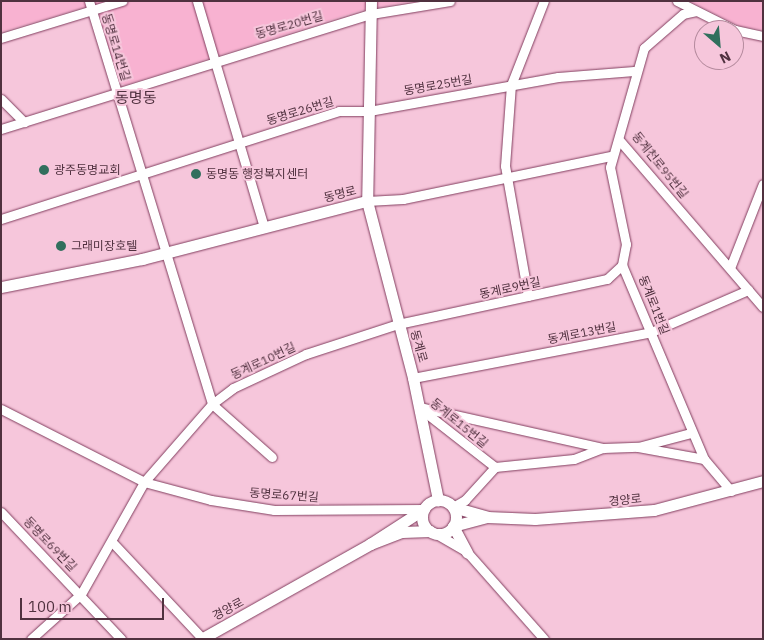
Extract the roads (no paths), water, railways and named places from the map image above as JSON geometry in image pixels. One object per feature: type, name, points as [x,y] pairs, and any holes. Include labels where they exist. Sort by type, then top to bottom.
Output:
[{"type":"street","points":[[89,1],[92,11]]},
{"type":"street","name":"동명로14번길","points":[[1,38],[122,1]]},
{"type":"street","points":[[197,1],[264,227]]},
{"type":"street","name":"동명로","points":[[1,287],[168,252],[367,201],[371,1]]},
{"type":"street","points":[[371,14],[450,1]]},
{"type":"street","points":[[528,296],[504,177],[511,85],[544,1]]},
{"type":"street","points":[[677,1],[735,30],[763,36]]},
{"type":"street","name":"동명로14번길","points":[[92,11],[117,91]]},
{"type":"street","name":"동계천로95번길","points":[[696,11],[683,14],[655,34],[634,71],[620,140],[763,307]]},
{"type":"street","name":"동명로20번길","points":[[1,128],[214,59],[371,14]]},
{"type":"street","name":"동명로25번길","points":[[369,111],[511,85],[634,71]]},
{"type":"street","points":[[117,91],[168,252],[212,404],[272,458]]},
{"type":"street","points":[[1,99],[24,122]]},
{"type":"street","name":"동명로26번길","points":[[1,219],[339,111],[369,111]]},
{"type":"street","points":[[620,140],[611,156],[611,180],[626,244],[622,265]]},
{"type":"street","points":[[367,201],[403,200],[504,177],[611,156]]},
{"type":"street","points":[[730,268],[761,196],[763,184]]},
{"type":"street","name":"동계로","points":[[367,201],[420,407],[438,500]]},
{"type":"street","name":"동계로9번길","points":[[398,324],[607,279],[622,265]]},
{"type":"street","name":"동계로1번길","points":[[622,265],[651,332],[691,434],[704,459],[731,491]]},
{"type":"street","name":"동계로13번길","points":[[413,378],[651,332],[748,290]]},
{"type":"street","name":"동계로10번길","points":[[144,482],[212,404],[263,372],[398,324]]},
{"type":"street","name":"동계로15번길","points":[[420,407],[603,448],[638,447],[691,434]]},
{"type":"street","name":"동계로15번길","points":[[420,407],[494,467],[574,459],[603,448]]},
{"type":"street","name":"동명로67번길","points":[[1,409],[144,482],[211,500],[274,510],[424,509]]},
{"type":"street","points":[[638,447],[704,459]]},
{"type":"street","points":[[452,507],[465,500],[494,467]]},
{"type":"street","name":"경양로","points":[[370,544],[407,531],[446,532],[453,526],[487,517],[600,516],[654,510],[763,481]]},
{"type":"street","points":[[31,639],[81,594],[113,543],[144,482]]},
{"type":"street","points":[[438,500],[452,507],[487,517]]},
{"type":"street","name":"경양로","points":[[201,639],[370,544],[438,500]]},
{"type":"street","points":[[452,507],[453,526],[467,552],[544,639]]},
{"type":"street","points":[[424,509],[422,518],[431,532],[467,552]]},
{"type":"street","name":"동명로69번길","points":[[1,512],[81,594],[121,639]]},
{"type":"street","points":[[113,543],[201,639]]},
{"type":"place","name":"광주동명교회","points":[[44,170]]},
{"type":"place","name":"동명동 행정복지센터","points":[[196,174]]},
{"type":"place","name":"그래미장호텔","points":[[61,246]]},
{"type":"district","name":"동명동","points":[[136,98]]}]
